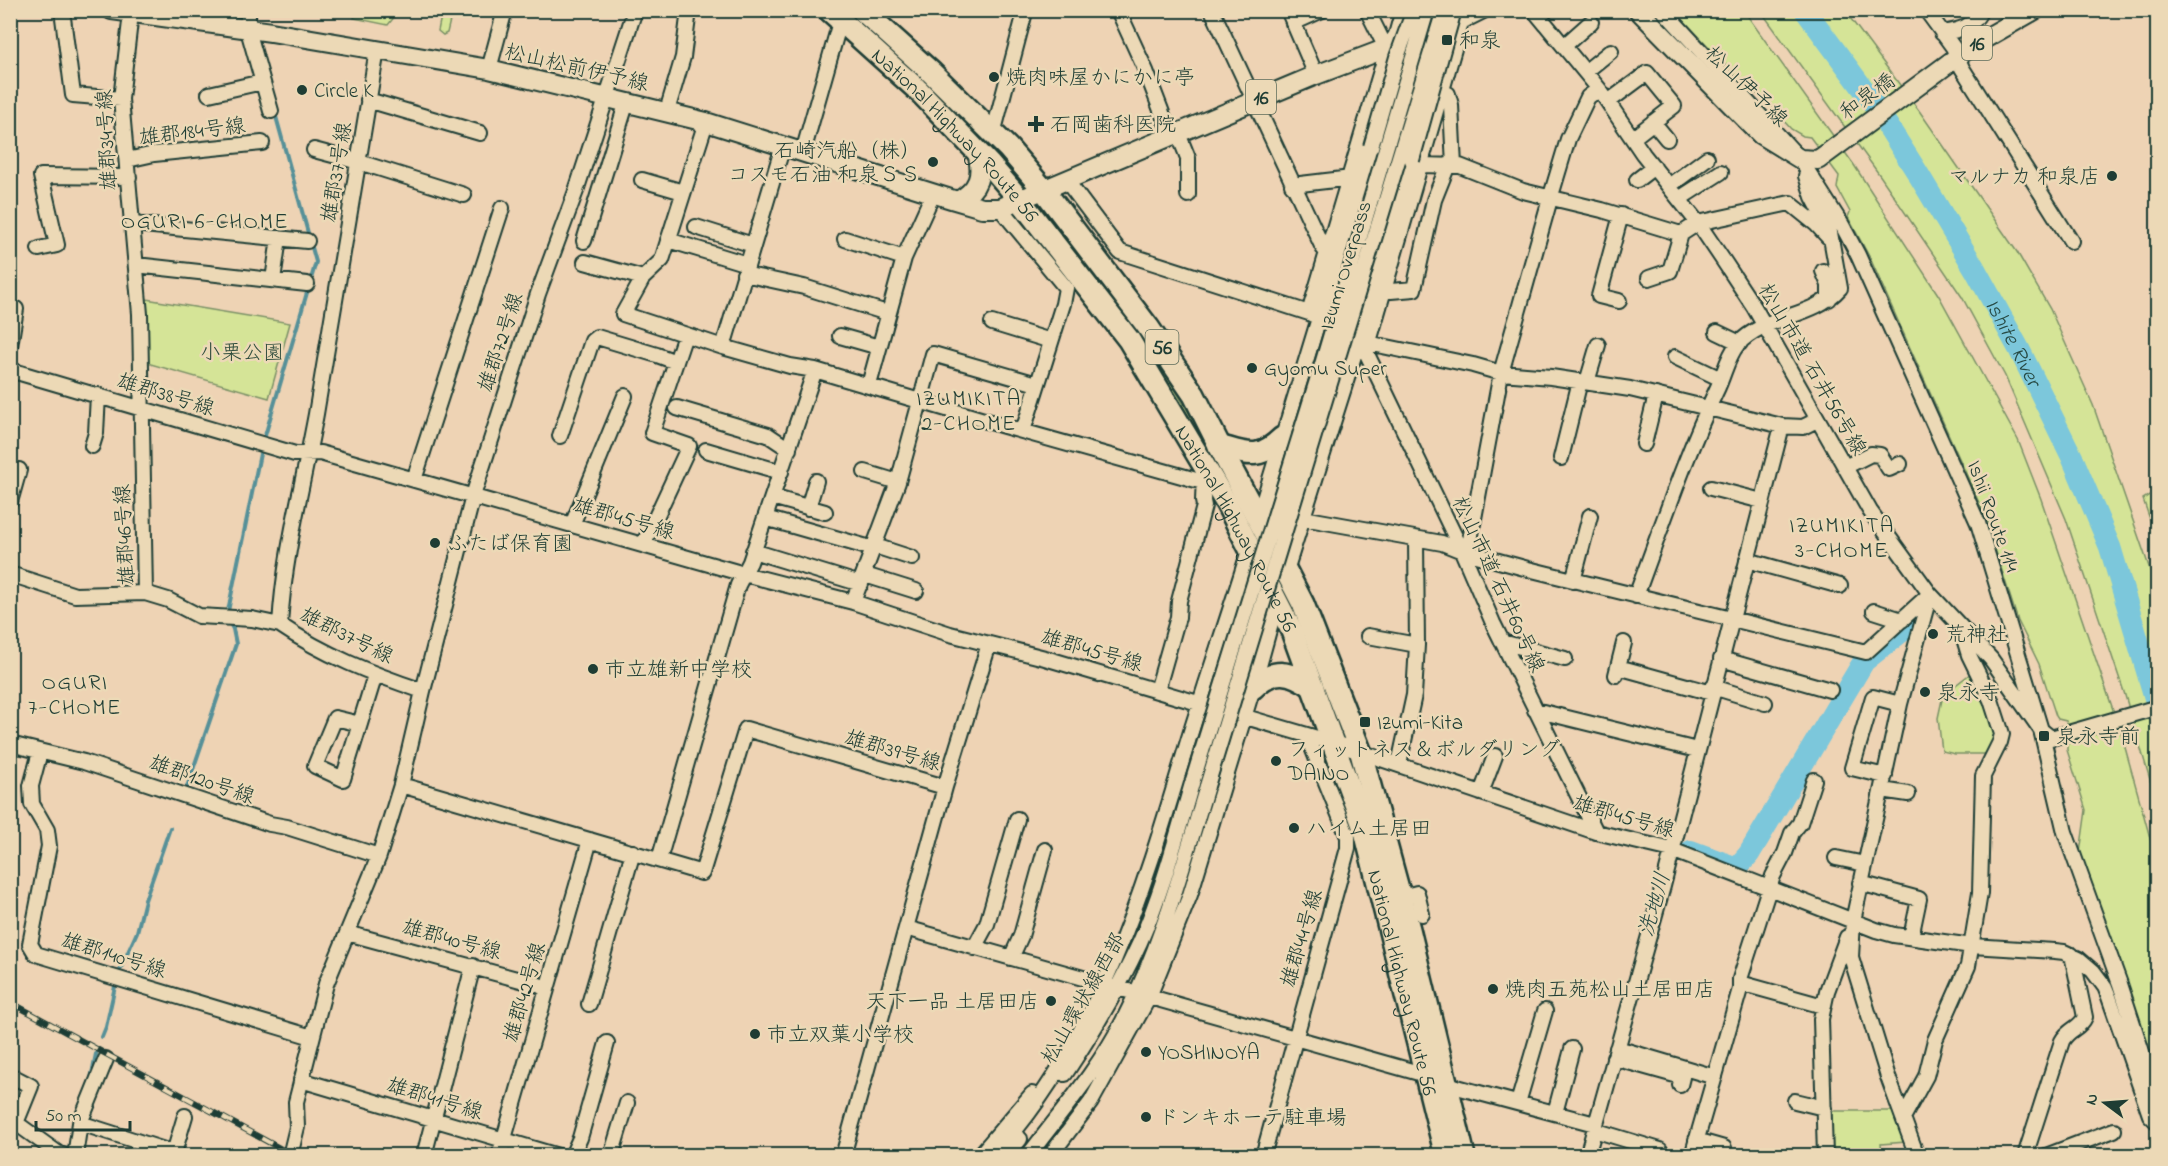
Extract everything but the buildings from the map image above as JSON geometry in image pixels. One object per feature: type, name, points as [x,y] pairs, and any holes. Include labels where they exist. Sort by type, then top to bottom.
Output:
[{"type":"highway","name":"National Highway Route 56","points":[[862,10],[932,73],[993,134],[1043,189],[1148,327],[1194,395],[1286,571],[1306,612],[1361,753],[1426,1076],[1446,1155]]},
{"type":"highway","name":"National Highway Route 56","points":[[838,13],[919,91],[1020,200],[1129,340],[1201,460],[1209,491],[1250,548],[1292,631],[1392,899],[1447,1083],[1464,1155]]},
{"type":"highway","points":[[1219,446],[1253,455],[1268,451],[1282,438]]},
{"type":"highway","points":[[1253,688],[1271,674],[1279,673],[1297,677],[1313,687]]},
{"type":"main road","name":"松山松前伊予線","points":[[112,10],[207,17],[248,30],[489,69],[667,111],[982,208],[1000,208],[1020,200]]},
{"type":"main road","name":"16","points":[[1020,200],[1254,100],[1388,47],[1459,14],[1481,10]]},
{"type":"main road","name":"松山伊予線","points":[[1638,10],[1761,135],[1800,159]]},
{"type":"main road","name":"16","points":[[1957,58],[1972,46],[2035,10]]},
{"type":"main road","name":"和泉橋","points":[[1800,159],[1818,160],[1957,58]]},
{"type":"main road","points":[[958,201],[968,195],[980,179],[981,170],[977,152]]},
{"type":"street","points":[[63,10],[73,95],[121,99]]},
{"type":"street","points":[[248,10],[248,30],[271,111]]},
{"type":"street","points":[[489,69],[505,10]]},
{"type":"street","name":"雄郡72号線","points":[[423,691],[473,496],[538,294],[576,191],[635,10]]},
{"type":"street","points":[[667,111],[683,57],[689,10]]},
{"type":"street","points":[[993,134],[1024,16],[1023,10]]},
{"type":"street","points":[[1118,10],[1146,71],[1165,121],[1182,143],[1188,158],[1188,195]]},
{"type":"street","points":[[1212,10],[1292,185],[1323,248],[1328,249]]},
{"type":"street","points":[[1316,75],[1291,17],[1322,10]]},
{"type":"street","points":[[1367,10],[1388,47]]},
{"type":"street","points":[[993,1155],[1013,1134],[1047,1088],[1077,1036],[1111,987],[1250,548],[1282,438],[1314,315],[1328,249],[1388,47],[1396,35],[1403,10]]},
{"type":"street","points":[[1066,180],[1120,252],[1314,315],[1323,310],[1414,10]]},
{"type":"street","name":"Izumi Overpass","points":[[1193,780],[1319,372],[1427,10]]},
{"type":"street","name":"Izumi Overpass","points":[[1207,786],[1444,10]]},
{"type":"street","name":"松山市道 石井56号線","points":[[1534,10],[1586,72],[1654,167],[1698,223],[1764,325],[1870,511],[1930,594],[1991,659],[2041,730]]},
{"type":"street","name":"Ishii Route 114","points":[[1663,10],[1800,159],[1842,225],[1858,255],[1974,513],[2041,730],[2065,832],[2120,984],[2157,1101]]},
{"type":"street","points":[[1926,10],[1953,47],[1957,58],[2071,241]]},
{"type":"street","points":[[1942,33],[1962,30],[1970,26],[1981,10]]},
{"type":"street","name":"雄郡34号線","points":[[130,13],[121,99],[140,314],[141,408]]},
{"type":"street","points":[[803,152],[838,13]]},
{"type":"street","points":[[1459,14],[1442,92],[1426,148],[1416,163],[1406,216],[1367,348],[1399,351],[1473,364],[1501,373],[1630,389],[1782,426],[1803,427],[1818,420]]},
{"type":"street","points":[[1050,1155],[1091,1102],[1149,997],[1190,895],[1286,571],[1416,163],[1459,14]]},
{"type":"street","points":[[1564,46],[1591,22]]},
{"type":"street","name":"雄郡37号線","points":[[377,50],[309,454],[287,556],[280,625],[330,655],[375,675],[423,691]]},
{"type":"street","points":[[1586,72],[1611,51]]},
{"type":"street","points":[[1608,102],[1647,73],[1674,106],[1633,138]]},
{"type":"street","points":[[209,94],[262,82]]},
{"type":"street","points":[[1462,551],[1470,540],[1501,373],[1550,199],[1568,139],[1588,97],[1599,89]]},
{"type":"street","points":[[1384,290],[1414,289],[1430,217],[1451,166],[1451,105],[1448,94],[1442,92]]},
{"type":"street","points":[[368,100],[480,134]]},
{"type":"street","points":[[584,241],[627,101]]},
{"type":"street","points":[[706,122],[662,260],[643,278],[623,314],[723,347],[869,385],[1188,477],[1209,491],[1157,691]]},
{"type":"street","points":[[1653,122],[1667,140]]},
{"type":"street","points":[[1363,130],[1426,148]]},
{"type":"street","name":"雄郡184号線","points":[[127,160],[154,154],[262,143]]},
{"type":"street","points":[[723,347],[783,146]]},
{"type":"street","points":[[314,150],[464,195]]},
{"type":"street","points":[[1669,186],[1707,158]]},
{"type":"street","points":[[1636,596],[1708,408],[1736,347],[1750,333],[1764,325],[1829,299],[1840,288],[1829,227],[1812,198],[1800,159]]},
{"type":"street","points":[[1416,163],[1473,170],[1505,184],[1550,199],[1621,215],[1681,234]]},
{"type":"street","points":[[1637,180],[1654,167]]},
{"type":"street","points":[[1678,199],[1720,172]]},
{"type":"street","points":[[39,249],[57,245],[41,176],[129,177]]},
{"type":"street","points":[[642,180],[683,192]]},
{"type":"street","points":[[1292,185],[1348,181]]},
{"type":"street","points":[[869,385],[904,258],[933,194]]},
{"type":"street","points":[[1649,278],[1670,271],[1681,234],[1698,223],[1790,204],[1832,240]]},
{"type":"street","points":[[414,480],[502,208]]},
{"type":"street","points":[[1000,208],[1066,288],[1023,430]]},
{"type":"street","points":[[1619,301],[1599,296],[1621,215]]},
{"type":"street","points":[[1406,216],[1430,217]]},
{"type":"street","points":[[133,224],[307,242]]},
{"type":"street","points":[[696,227],[753,245]]},
{"type":"street","points":[[273,280],[279,238]]},
{"type":"street","points":[[668,240],[745,269],[887,313]]},
{"type":"street","points":[[845,240],[904,258]]},
{"type":"street","points":[[585,262],[643,278]]},
{"type":"street","points":[[136,265],[307,284]]},
{"type":"street","points":[[1823,271],[1829,285],[1829,299]]},
{"type":"street","points":[[10,346],[16,309]]},
{"type":"street","points":[[992,323],[1051,341]]},
{"type":"street","points":[[1717,332],[1740,343]]},
{"type":"street","points":[[643,545],[689,446],[652,433],[685,335]]},
{"type":"street","points":[[840,336],[879,347]]},
{"type":"street","points":[[560,436],[592,341],[597,337],[676,362]]},
{"type":"street","points":[[1561,458],[1598,345]]},
{"type":"street","name":"松山市道 石井60号線","points":[[1367,348],[1502,642],[1596,832]]},
{"type":"street","points":[[853,602],[898,482],[933,354],[1036,384]]},
{"type":"street","points":[[1675,357],[1721,379]]},
{"type":"street","name":"雄郡38号線","points":[[10,370],[295,454],[309,454]]},
{"type":"street","points":[[659,860],[738,585],[765,518],[815,370]]},
{"type":"street","points":[[92,446],[96,433],[98,395]]},
{"type":"street","points":[[1644,444],[1656,395]]},
{"type":"street","points":[[572,525],[625,396]]},
{"type":"street","name":"雄郡46号線","points":[[141,408],[145,593],[168,600],[199,616],[252,619],[280,625]]},
{"type":"street","points":[[677,408],[768,435],[789,449]]},
{"type":"street","points":[[1587,1155],[1671,850],[1782,426]]},
{"type":"street","points":[[706,450],[781,472]]},
{"type":"street","name":"雄郡45号線","points":[[309,454],[320,453],[744,574],[853,602],[902,620],[1334,743],[1596,832],[1671,850],[1852,921]]},
{"type":"street","points":[[1845,467],[1871,454],[1880,455],[1889,469],[1900,464]]},
{"type":"street","points":[[10,502],[19,470]]},
{"type":"street","points":[[865,472],[898,482]]},
{"type":"street","points":[[808,507],[816,481]]},
{"type":"street","points":[[1712,488],[1762,501]]},
{"type":"street","points":[[772,497],[825,512]]},
{"type":"street","points":[[1573,580],[1590,516]]},
{"type":"street","points":[[765,518],[912,558]]},
{"type":"street","points":[[1303,518],[1442,543],[1462,551],[1573,580],[1866,652],[1930,594]]},
{"type":"street","points":[[1399,764],[1414,695],[1417,645],[1416,539]]},
{"type":"street","points":[[753,551],[916,591]]},
{"type":"street","points":[[1747,560],[1819,585],[1840,585]]},
{"type":"street","points":[[10,574],[75,595],[145,593]]},
{"type":"street","points":[[1826,1155],[1821,1019],[1823,1006],[1852,921],[1900,704],[1930,594]]},
{"type":"street","points":[[1874,611],[1902,620]]},
{"type":"street","points":[[1903,1118],[1926,1076],[1935,1040],[1964,975],[1972,946],[1980,893],[1983,776],[2002,734],[1991,700],[1969,655],[1961,628]]},
{"type":"street","points":[[1368,636],[1417,645]]},
{"type":"street","points":[[1502,642],[1564,659]]},
{"type":"street","points":[[1624,643],[1617,671],[1765,703]]},
{"type":"street","points":[[945,787],[989,644]]},
{"type":"street","points":[[1721,659],[1830,690]]},
{"type":"street","points":[[360,724],[375,675]]},
{"type":"street","points":[[290,1155],[297,1127],[296,1102],[326,984],[380,856],[423,691]]},
{"type":"street","points":[[1900,704],[1873,697],[1852,768],[1908,794]]},
{"type":"street","points":[[2041,730],[2051,738],[2157,707]]},
{"type":"street","points":[[1535,710],[1697,750]]},
{"type":"street","name":"雄郡39号線","points":[[400,785],[702,873],[746,729],[945,787],[843,1155]]},
{"type":"street","name":"雄郡44号線","points":[[1263,1155],[1348,848],[1348,837],[1307,735]]},
{"type":"street","name":"雄郡120号線","points":[[10,744],[84,762],[270,824],[380,856]]},
{"type":"street","name":"雄郡140号線","points":[[40,752],[32,786],[32,804],[47,830],[49,846],[30,944],[36,954],[312,1037]]},
{"type":"street","points":[[1481,793],[1494,756]]},
{"type":"street","name":"松山環状線西部","points":[[1006,1155],[1020,1140],[1083,1047],[1111,987],[1141,940],[1158,894],[1193,780]]},
{"type":"street","points":[[1692,1155],[1740,989],[1740,982],[1769,888],[1792,833],[1800,823],[1814,780]]},
{"type":"street","name":"松山環状線西部","points":[[1028,1155],[1095,1066],[1123,1021],[1155,948],[1207,786]]},
{"type":"street","points":[[974,948],[987,924],[1007,833],[1017,819]]},
{"type":"street","name":"雄郡42号線","points":[[499,1155],[545,989],[590,840]]},
{"type":"street","points":[[1011,958],[1021,936],[1029,886],[1045,850]]},
{"type":"street","points":[[590,1004],[633,852]]},
{"type":"street","points":[[1836,858],[1865,864]]},
{"type":"street","points":[[1860,883],[1919,899],[1911,937]]},
{"type":"street","points":[[1392,899],[1417,893],[1422,914]]},
{"type":"street","points":[[1852,921],[1876,930],[1911,937],[1972,946],[2055,951],[2072,955],[2087,965],[2105,987],[2150,1115],[2157,1123]]},
{"type":"street","points":[[1852,921],[1851,957],[1917,1155]]},
{"type":"street","points":[[906,928],[1555,1113],[1593,1131],[1657,1153]]},
{"type":"street","name":"雄郡40号線","points":[[347,933],[473,966],[539,985],[545,989]]},
{"type":"street","points":[[2025,1155],[2062,1041],[2071,1029],[2083,1022],[2085,1017],[2072,955]]},
{"type":"street","points":[[424,1155],[473,966]]},
{"type":"street","points":[[1740,982],[1823,1006]]},
{"type":"street","points":[[1518,1103],[1545,1011]]},
{"type":"street","points":[[979,1155],[1044,1080],[1059,1056],[1077,1036]]},
{"type":"street","points":[[572,1155],[580,1138],[607,1043]]},
{"type":"street","points":[[1555,1113],[1572,1049]]},
{"type":"street","points":[[1615,1053],[1715,1077]]},
{"type":"street","points":[[1615,1053],[1682,1077],[1680,1085]]},
{"type":"street","points":[[75,1155],[80,1123],[106,1059]]},
{"type":"street","points":[[1038,1155],[1108,1069]]},
{"type":"street","points":[[10,1075],[31,1086],[16,1123],[59,1154],[66,1155]]},
{"type":"street","name":"雄郡41号線","points":[[301,1080],[558,1155]]},
{"type":"street","points":[[1795,1101],[1824,1108]]},
{"type":"street","points":[[611,1155],[627,1103]]},
{"type":"street","points":[[80,1123],[174,1153],[185,1116]]},
{"type":"street","points":[[2098,1136],[2100,1121]]},
{"type":"street","points":[[2046,1155],[2114,1130]]},
{"type":"street","points":[[1696,1140],[1724,1148]]},
{"type":"green space","points":[[356,10],[399,11],[388,25],[354,18]]},
{"type":"green space","points":[[442,11],[462,11],[451,16],[447,33],[443,35],[438,31]]},
{"type":"green space","points":[[1675,11],[1744,11],[1854,165],[1939,296],[2018,440],[2041,499],[2121,733],[2157,863],[2157,1074],[2080,853],[2086,810],[2067,750],[2067,745],[2072,740],[2066,721],[2056,716],[2039,664],[2018,621],[1988,523],[1870,258],[1848,217],[1850,212],[1837,188],[1839,176],[1810,137],[1791,129],[1767,102],[1742,82]]},
{"type":"green space","points":[[1761,11],[1845,11],[1920,112],[2017,252],[2050,309],[2093,405],[2157,590],[2157,803],[2124,692],[2066,519],[2005,376],[1962,297],[1881,177]]},
{"type":"green space","points":[[1094,271],[1142,334],[1233,492],[1137,336]]},
{"type":"green space","name":"小栗公園","points":[[146,299],[290,323],[269,398],[147,363]]},
{"type":"green space","points":[[2157,490],[2157,540],[2143,499]]},
{"type":"green space","points":[[1975,670],[1998,732],[1990,754],[1955,754],[1942,751],[1938,718],[1943,695]]},
{"type":"green space","points":[[1831,1111],[1895,1111],[1906,1142],[1881,1144],[1882,1155],[1831,1155]]},
{"type":"waterway","name":"Ishite River","points":[[1805,10],[1870,98],[1917,172],[1975,269],[2019,349],[2072,457],[2110,547],[2158,708]]},
{"type":"waterway","points":[[264,439],[316,262],[275,113]]},
{"type":"waterway","points":[[228,611],[261,449]]},
{"type":"waterway","name":"洗地川","points":[[1691,851],[1737,868],[1749,854],[1864,661],[1921,616]]},
{"type":"waterway","points":[[186,790],[236,644],[229,622]]},
{"type":"waterway","points":[[119,972],[137,932],[145,900],[170,828]]},
{"type":"waterway","points":[[102,1037],[116,982]]},
{"type":"waterway","points":[[91,1079],[96,1054]]},
{"type":"railway","points":[[10,1002],[294,1156]]},
{"type":"place","name":"和泉","points":[[1447,40]]},
{"type":"place","name":"焼肉味屋かにかに亭","points":[[994,77]]},
{"type":"place","name":"Circle K","points":[[302,90]]},
{"type":"place","name":"石岡歯科医院","points":[[1036,124]]},
{"type":"place","name":"石崎汽船（株） コスモ石油 和泉ＳＳ","points":[[933,162]]},
{"type":"place","name":"マルナカ 和泉店","points":[[2112,176]]},
{"type":"place","name":"Gyomu Super","points":[[1252,368]]},
{"type":"place","name":"ふたば保育園","points":[[435,543]]},
{"type":"place","name":"荒神社","points":[[1933,634]]},
{"type":"place","name":"市立雄新中学校","points":[[593,669]]},
{"type":"place","name":"泉永寺","points":[[1925,692]]},
{"type":"place","name":"Izumi-Kita","points":[[1365,722]]},
{"type":"place","name":"泉永寺前","points":[[2044,736]]},
{"type":"place","name":"フィットネス＆ボルダリング DAINO","points":[[1276,761]]},
{"type":"place","name":"ハイム土居田","points":[[1294,828]]},
{"type":"place","name":"焼肉五苑松山土居田店","points":[[1493,989]]},
{"type":"place","name":"天下一品 土居田店","points":[[1051,1001]]},
{"type":"place","name":"市立双葉小学校","points":[[755,1034]]},
{"type":"place","name":"YOSHINOYA","points":[[1146,1052]]},
{"type":"place","name":"ドンキホーテ駐車場","points":[[1146,1117]]},
{"type":"district","name":"OGURI 6-CHOME","points":[[205,220]]},
{"type":"district","name":"IZUMIKITA 2-CHOME","points":[[969,410]]},
{"type":"district","name":"IZUMIKITA 3-CHOME","points":[[1842,536]]},
{"type":"district","name":"OGURI 7-CHOME","points":[[75,694]]}]
